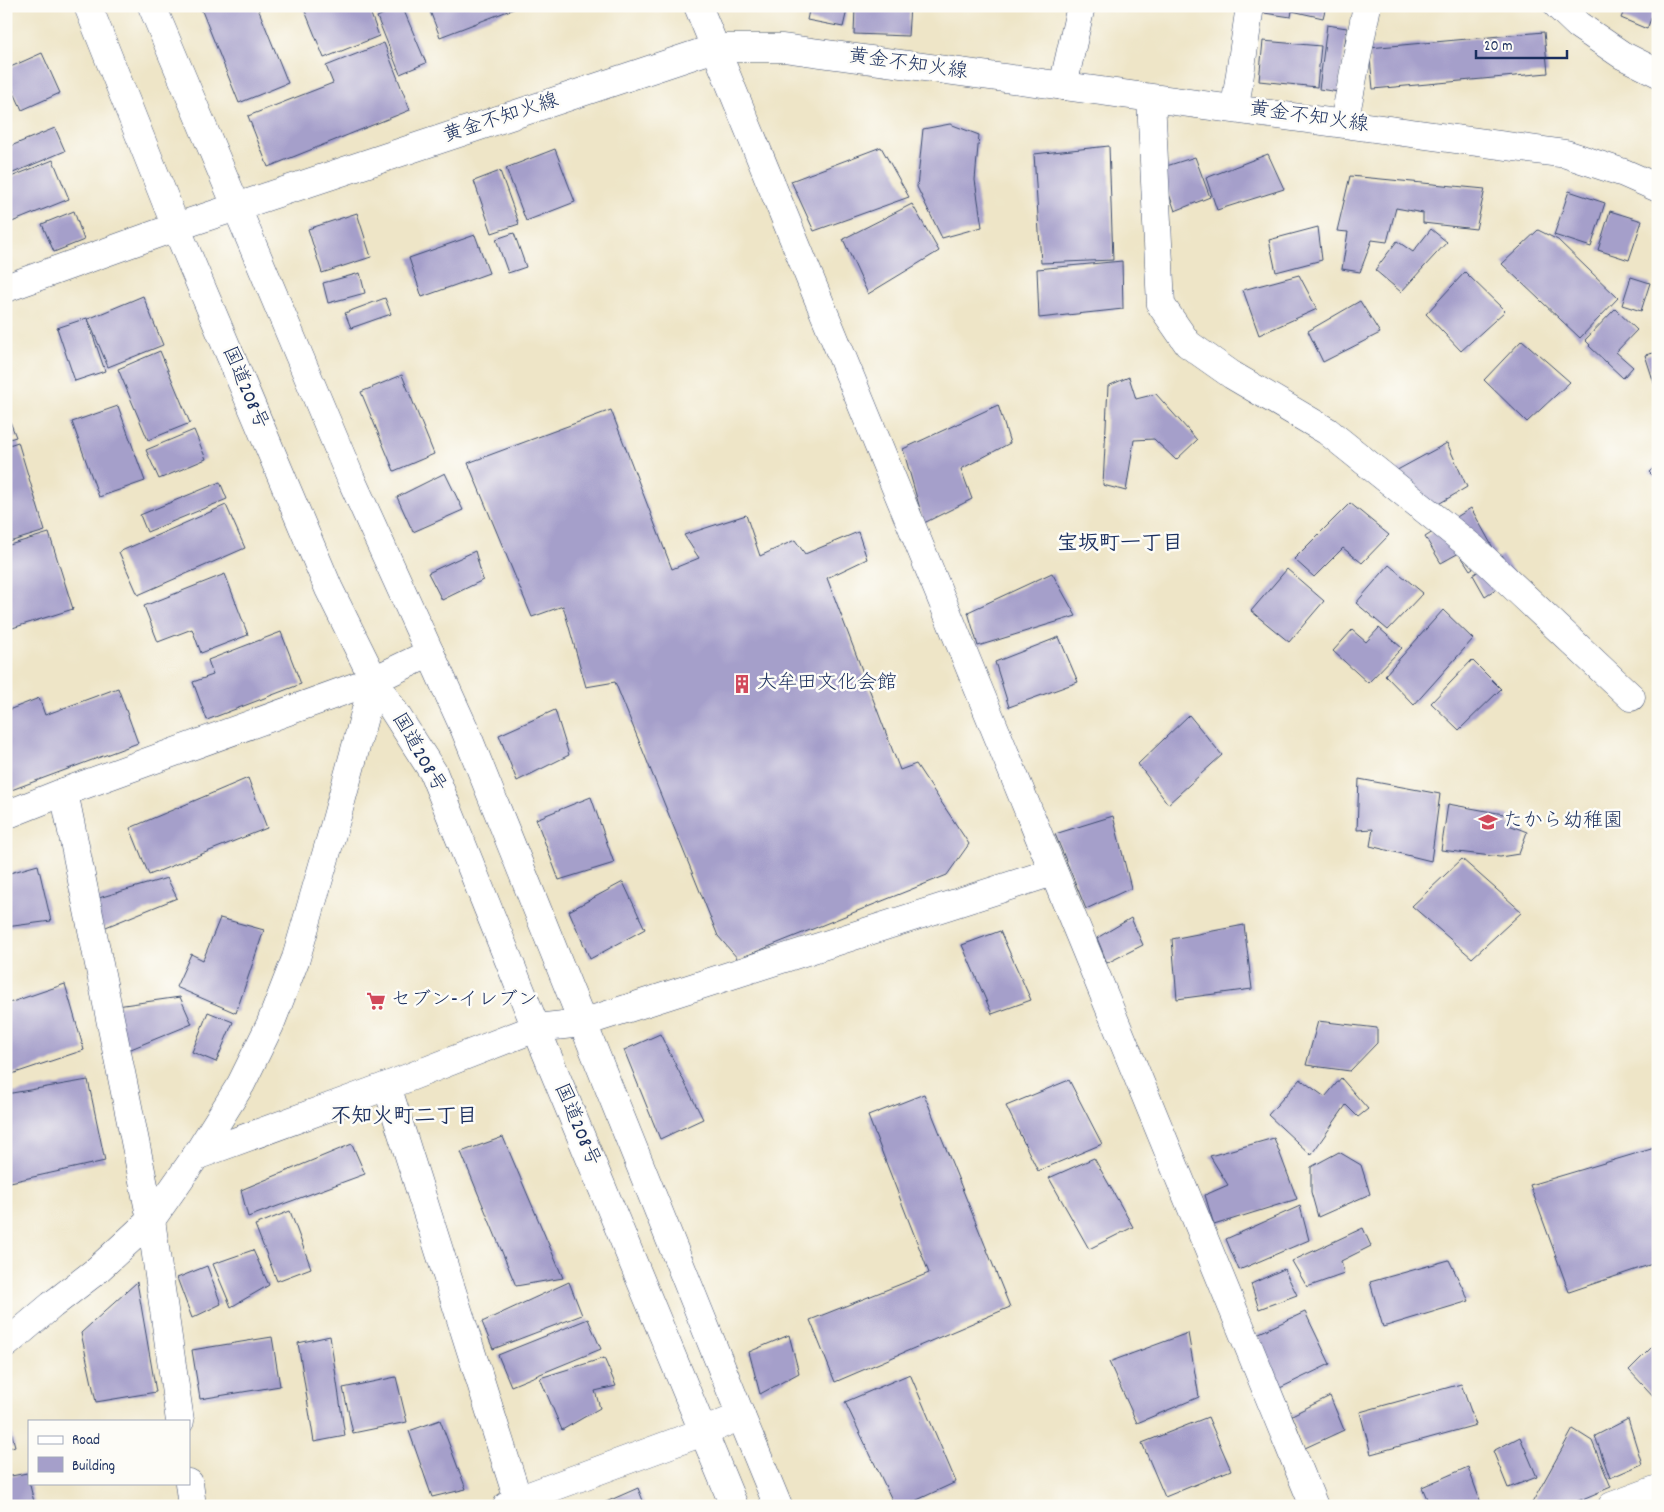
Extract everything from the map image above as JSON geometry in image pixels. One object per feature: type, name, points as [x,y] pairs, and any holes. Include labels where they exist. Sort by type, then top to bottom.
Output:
[{"type":"main road","name":"国道208号","points":[[88,6],[176,227],[329,589],[374,680],[433,772],[536,1028],[734,1506]]},
{"type":"main road","points":[[152,6],[351,479],[464,730],[778,1506]]},
{"type":"main road","points":[[698,6],[1314,1506]]},
{"type":"main road","points":[[1063,86],[1081,6]]},
{"type":"main road","points":[[1235,108],[1250,6]]},
{"type":"main road","points":[[1344,123],[1367,6]]},
{"type":"main road","points":[[1558,6],[1578,25],[1622,56],[1658,73]]},
{"type":"main road","name":"黄金不知火線","points":[[6,288],[176,227],[715,48],[783,48],[1150,99],[1235,108],[1344,123],[1495,146],[1566,154],[1624,173],[1658,188]]},
{"type":"main road","points":[[1150,99],[1161,305],[1188,344],[1232,375],[1327,430],[1474,549],[1631,697]]},
{"type":"main road","points":[[6,816],[64,792],[374,680],[430,653]]},
{"type":"main road","points":[[6,1344],[96,1271],[152,1220],[196,1156],[241,1084],[270,1024],[296,958],[374,680]]},
{"type":"main road","points":[[64,792],[152,1220],[180,1420]]},
{"type":"main road","points":[[196,1156],[387,1086],[536,1028],[582,1023],[1053,872]]},
{"type":"main road","points":[[387,1086],[515,1504],[741,1416]]},
{"type":"main road","points":[[189,1484],[192,1506]]},
{"type":"main road","points":[[1612,1506],[1658,1489]]},
{"type":"building","points":[[200,6],[257,6],[288,83],[239,103]]},
{"type":"building","points":[[303,6],[368,6],[379,36],[324,58]]},
{"type":"building","points":[[402,6],[426,63],[400,74],[377,17]]},
{"type":"building","points":[[428,6],[521,6],[440,37]]},
{"type":"building","points":[[810,6],[848,6],[843,27],[807,20]]},
{"type":"building","points":[[855,6],[910,6],[908,36],[854,34]]},
{"type":"building","points":[[1265,6],[1326,6],[1323,18],[1292,11],[1291,17],[1264,13]]},
{"type":"building","points":[[1626,6],[1656,6],[1647,29],[1621,18]]},
{"type":"building","points":[[1327,25],[1347,28],[1339,92],[1319,89]]},
{"type":"building","points":[[1544,32],[1548,73],[1373,89],[1369,48]]},
{"type":"building","points":[[1263,41],[1321,46],[1317,87],[1259,81]]},
{"type":"building","points":[[384,43],[410,110],[268,167],[248,116],[333,83],[326,66]]},
{"type":"building","points":[[42,53],[60,93],[22,110],[6,75],[6,69]]},
{"type":"building","points":[[950,124],[979,135],[975,180],[982,227],[942,238],[917,187],[923,129]]},
{"type":"building","points":[[55,128],[65,151],[6,176],[6,148]]},
{"type":"building","points":[[1109,146],[1113,260],[1041,263],[1034,154]]},
{"type":"building","points":[[881,147],[909,197],[814,231],[791,181]]},
{"type":"building","points":[[555,149],[575,202],[526,221],[506,168]]},
{"type":"building","points":[[1268,154],[1284,189],[1217,210],[1206,178]]},
{"type":"building","points":[[1195,157],[1210,197],[1175,211],[1160,168]]},
{"type":"building","points":[[53,160],[69,199],[12,222],[6,209],[6,179]]},
{"type":"building","points":[[500,171],[519,224],[492,233],[474,181]]},
{"type":"building","points":[[1350,176],[1485,189],[1476,229],[1423,223],[1423,213],[1396,208],[1387,242],[1372,240],[1360,272],[1342,269],[1348,232],[1337,231]]},
{"type":"building","points":[[1569,191],[1605,203],[1591,247],[1554,235]]},
{"type":"building","points":[[912,204],[939,251],[868,294],[843,239]]},
{"type":"building","points":[[74,211],[84,240],[54,252],[42,224]]},
{"type":"building","points":[[1610,211],[1642,221],[1629,260],[1598,250]]},
{"type":"building","points":[[357,213],[371,257],[322,273],[308,229]]},
{"type":"building","points":[[1318,227],[1322,260],[1276,272],[1269,240]]},
{"type":"building","points":[[1431,229],[1447,242],[1401,292],[1375,270],[1397,241],[1413,252]]},
{"type":"building","points":[[1538,230],[1558,240],[1618,298],[1580,338],[1502,264]]},
{"type":"building","points":[[514,233],[526,267],[508,273],[496,239]]},
{"type":"building","points":[[475,235],[489,273],[422,297],[409,258]]},
{"type":"building","points":[[1122,261],[1123,309],[1039,318],[1037,269]]},
{"type":"building","points":[[1465,272],[1505,311],[1461,351],[1426,314]]},
{"type":"building","points":[[360,273],[365,293],[328,303],[323,283]]},
{"type":"building","points":[[1299,275],[1317,309],[1259,335],[1243,290]]},
{"type":"building","points":[[1631,277],[1650,283],[1641,311],[1622,305]]},
{"type":"building","points":[[143,296],[163,345],[108,367],[88,319]]},
{"type":"building","points":[[385,298],[391,314],[351,328],[345,313]]},
{"type":"building","points":[[1360,301],[1380,333],[1323,362],[1308,331]]},
{"type":"building","points":[[1615,309],[1637,330],[1616,352],[1633,367],[1623,378],[1585,340]]},
{"type":"building","points":[[87,318],[105,371],[75,381],[57,328]]},
{"type":"building","points":[[1522,340],[1570,382],[1527,422],[1484,380]]},
{"type":"building","points":[[160,351],[190,423],[148,440],[118,369]]},
{"type":"building","points":[[1658,352],[1658,385],[1655,386],[1645,355]]},
{"type":"building","points":[[402,375],[434,454],[394,471],[361,392]]},
{"type":"building","points":[[1129,377],[1136,399],[1156,394],[1197,440],[1176,460],[1154,439],[1134,440],[1126,491],[1103,485],[1108,386]]},
{"type":"building","points":[[998,405],[1010,443],[961,469],[972,499],[924,523],[903,449]]},
{"type":"building","points":[[118,406],[145,481],[99,497],[72,422]]},
{"type":"building","name":"大牟田文化会館","points":[[611,410],[672,569],[699,558],[684,535],[746,515],[760,556],[795,540],[805,554],[858,532],[867,559],[827,578],[900,770],[916,764],[969,844],[947,875],[738,959],[718,936],[615,682],[586,687],[563,606],[532,617],[468,463]]},
{"type":"building","points":[[6,411],[16,437],[6,440]]},
{"type":"building","points":[[194,430],[206,459],[159,479],[146,450]]},
{"type":"building","points":[[18,442],[45,531],[6,543],[6,446]]},
{"type":"building","points":[[1447,443],[1467,487],[1415,518],[1390,474]]},
{"type":"building","points":[[1658,464],[1658,481],[1649,472]]},
{"type":"building","points":[[445,473],[463,510],[413,532],[397,497]]},
{"type":"building","points":[[220,482],[227,499],[147,532],[140,515]]},
{"type":"building","points":[[1350,503],[1389,535],[1362,563],[1343,548],[1314,577],[1294,559]]},
{"type":"building","points":[[226,505],[245,548],[138,595],[119,552]]},
{"type":"building","points":[[1471,508],[1496,553],[1470,570],[1459,553],[1441,563],[1425,537]]},
{"type":"building","points":[[49,533],[73,609],[6,630],[6,546]]},
{"type":"building","points":[[475,551],[483,580],[442,600],[428,573]]},
{"type":"building","points":[[1502,555],[1516,576],[1485,596],[1473,575]]},
{"type":"building","points":[[1389,565],[1423,593],[1388,630],[1356,603]]},
{"type":"building","points":[[1287,569],[1324,601],[1289,642],[1251,611]]},
{"type":"building","points":[[1052,573],[1076,616],[978,646],[968,612]]},
{"type":"building","points":[[225,574],[248,635],[201,653],[192,629],[158,642],[144,606]]},
{"type":"building","points":[[1443,610],[1473,639],[1414,705],[1385,675]]},
{"type":"building","points":[[1379,628],[1402,648],[1368,683],[1333,651],[1352,630],[1366,642]]},
{"type":"building","points":[[281,632],[301,684],[207,720],[193,682],[213,675],[208,660]]},
{"type":"building","points":[[1059,637],[1078,682],[1009,707],[995,662]]},
{"type":"building","points":[[1472,660],[1501,689],[1459,730],[1431,703]]},
{"type":"building","points":[[118,688],[138,743],[6,792],[6,711],[39,698],[45,715]]},
{"type":"building","points":[[555,710],[569,755],[517,781],[499,735]]},
{"type":"building","points":[[1189,715],[1222,755],[1168,804],[1138,764]]},
{"type":"building","points":[[248,778],[267,828],[149,875],[130,828]]},
{"type":"building","points":[[1359,779],[1440,794],[1431,861],[1370,846],[1373,829],[1357,830]]},
{"type":"building","points":[[591,797],[614,863],[559,880],[536,819]]},
{"type":"building","points":[[1448,804],[1509,815],[1509,825],[1527,832],[1519,854],[1500,857],[1441,850]]},
{"type":"building","points":[[1113,816],[1131,888],[1086,909],[1055,834]]},
{"type":"building","points":[[1462,859],[1522,912],[1472,958],[1412,906]]},
{"type":"building","points":[[38,865],[51,921],[6,927],[6,874]]},
{"type":"building","points":[[167,878],[177,898],[96,931],[85,902]]},
{"type":"building","points":[[623,882],[645,929],[590,959],[569,911]]},
{"type":"building","points":[[220,918],[264,930],[236,1013],[176,987],[191,954],[203,960]]},
{"type":"building","points":[[1131,918],[1143,945],[1107,963],[1097,938]]},
{"type":"building","points":[[1244,925],[1252,989],[1177,999],[1172,939]]},
{"type":"building","points":[[1000,931],[1031,1000],[992,1014],[962,945]]},
{"type":"building","points":[[65,984],[84,1050],[6,1076],[6,1004]]},
{"type":"building","points":[[180,997],[192,1024],[126,1051],[110,1007]]},
{"type":"building","points":[[208,1012],[233,1022],[216,1062],[192,1052]]},
{"type":"building","points":[[1318,1021],[1377,1028],[1377,1043],[1350,1071],[1306,1065]]},
{"type":"building","points":[[660,1034],[703,1119],[660,1139],[624,1050]]},
{"type":"building","points":[[1341,1078],[1368,1109],[1358,1117],[1346,1105],[1311,1155],[1268,1115],[1300,1079],[1325,1097]]},
{"type":"building","points":[[88,1080],[105,1161],[6,1183],[6,1094]]},
{"type":"building","points":[[1069,1080],[1102,1144],[1038,1171],[1006,1106]]},
{"type":"building","points":[[924,1094],[1010,1307],[835,1382],[810,1320],[929,1273],[868,1116]]},
{"type":"building","points":[[503,1137],[563,1278],[516,1286],[461,1152]]},
{"type":"building","points":[[1274,1138],[1297,1199],[1214,1225],[1205,1195],[1228,1185],[1210,1156]]},
{"type":"building","points":[[352,1144],[365,1174],[248,1217],[241,1190]]},
{"type":"building","points":[[1658,1147],[1658,1262],[1569,1292],[1530,1185]]},
{"type":"building","points":[[1339,1152],[1361,1165],[1370,1194],[1318,1217],[1311,1192],[1311,1167]]},
{"type":"building","points":[[1094,1158],[1133,1227],[1089,1249],[1049,1178]]},
{"type":"building","points":[[1300,1206],[1309,1240],[1239,1270],[1226,1239]]},
{"type":"building","points":[[290,1211],[311,1268],[277,1281],[255,1225]]},
{"type":"building","points":[[1363,1228],[1371,1246],[1341,1261],[1344,1274],[1307,1287],[1292,1261]]},
{"type":"building","points":[[253,1250],[269,1285],[231,1307],[213,1264]]},
{"type":"building","points":[[1449,1260],[1469,1301],[1383,1327],[1370,1282]]},
{"type":"building","points":[[207,1266],[221,1304],[192,1318],[177,1278]]},
{"type":"building","points":[[1284,1269],[1297,1295],[1259,1309],[1251,1284]]},
{"type":"building","points":[[137,1282],[156,1392],[96,1402],[81,1333]]},
{"type":"building","points":[[569,1282],[582,1315],[493,1349],[482,1322]]},
{"type":"building","points":[[1305,1312],[1330,1364],[1280,1388],[1257,1334]]},
{"type":"building","points":[[588,1319],[601,1349],[511,1386],[498,1355]]},
{"type":"building","points":[[1188,1333],[1199,1397],[1137,1423],[1109,1362]]},
{"type":"building","points":[[789,1335],[799,1373],[760,1394],[749,1352]]},
{"type":"building","points":[[330,1336],[345,1436],[314,1442],[298,1343]]},
{"type":"building","points":[[272,1337],[280,1386],[200,1399],[192,1350]]},
{"type":"building","points":[[1658,1341],[1658,1401],[1629,1370]]},
{"type":"building","points":[[604,1358],[616,1386],[595,1391],[600,1408],[562,1430],[540,1378]]},
{"type":"building","points":[[910,1374],[956,1482],[904,1506],[895,1506],[845,1402]]},
{"type":"building","points":[[396,1377],[407,1422],[353,1433],[343,1388]]},
{"type":"building","points":[[1461,1384],[1476,1425],[1371,1454],[1360,1412]]},
{"type":"building","points":[[1330,1396],[1344,1430],[1305,1448],[1292,1415]]},
{"type":"building","points":[[6,1413],[15,1446],[6,1449]]},
{"type":"building","points":[[1208,1417],[1231,1470],[1165,1497],[1142,1443]]},
{"type":"building","points":[[1628,1419],[1642,1464],[1610,1478],[1595,1436]]},
{"type":"building","points":[[440,1420],[466,1489],[432,1497],[409,1431]]},
{"type":"building","points":[[1573,1429],[1592,1441],[1611,1487],[1566,1506],[1532,1506],[1532,1503]]},
{"type":"building","points":[[1520,1437],[1537,1477],[1508,1488],[1493,1451]]},
{"type":"building","points":[[1468,1467],[1482,1506],[1430,1506],[1422,1487]]},
{"type":"building","points":[[27,1473],[28,1484],[30,1484],[35,1506],[6,1506],[6,1477]]},
{"type":"building","points":[[638,1488],[645,1506],[597,1506]]},
{"type":"place","name":"大牟田文化会館","points":[[742,684]]},
{"type":"place","name":"たから幼稚園","points":[[1488,822]]},
{"type":"place","name":"セブン-イレブン","points":[[376,1001]]},
{"type":"district","name":"宝坂町一丁目","points":[[1120,545]]},
{"type":"district","name":"不知火町二丁目","points":[[404,1118]]}]
